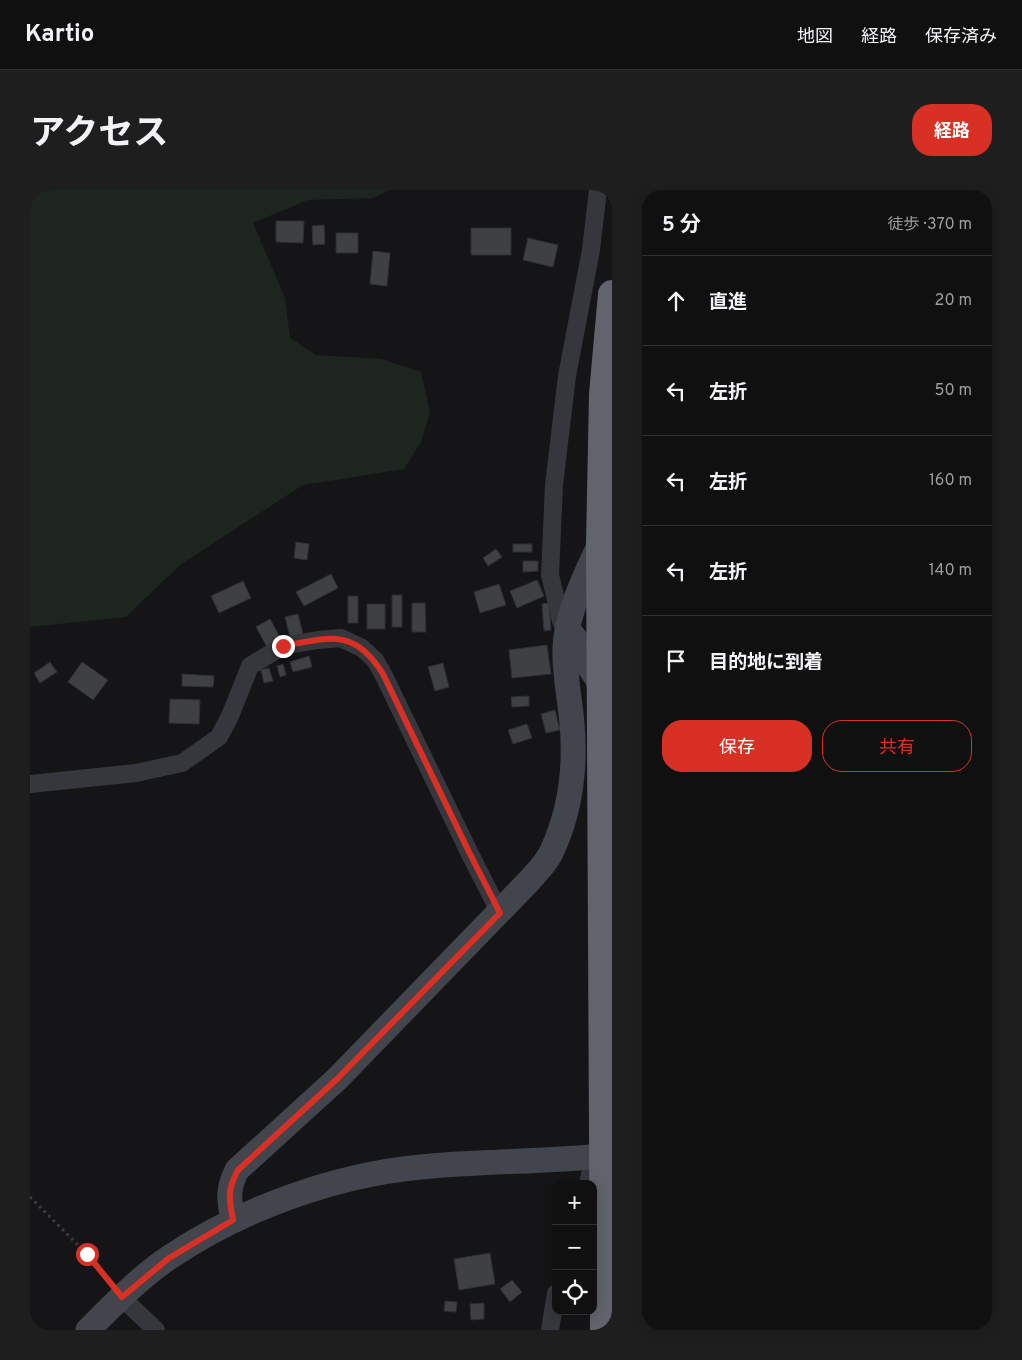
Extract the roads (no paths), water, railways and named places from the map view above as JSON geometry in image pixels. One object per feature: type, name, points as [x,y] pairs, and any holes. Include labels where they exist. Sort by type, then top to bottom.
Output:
[{"type":"highway","points":[[604,1330],[598,1156],[606,771],[600,683],[600,544],[603,394],[612,294]]},
{"type":"street","points":[[598,190],[591,250],[567,376],[554,486],[550,575],[561,621],[581,646],[590,668],[600,683]]},
{"type":"street","points":[[233,1220],[229,1190],[238,1170],[337,1079],[500,913],[530,880],[550,854],[570,801],[572,777],[572,726],[565,648],[567,628],[585,575],[600,544]]},
{"type":"street","points":[[30,784],[136,773],[182,763],[219,737],[230,716],[250,666],[283,646],[341,638],[362,648],[374,660],[383,674],[500,913]]},
{"type":"street","points":[[88,1330],[122,1297],[169,1258],[233,1220],[276,1202],[325,1187],[374,1174],[419,1167],[598,1156],[589,1180]]},
{"type":"street","points":[[122,1297],[156,1330]]},
{"type":"street","points":[[550,1330],[552,1315]]}]
